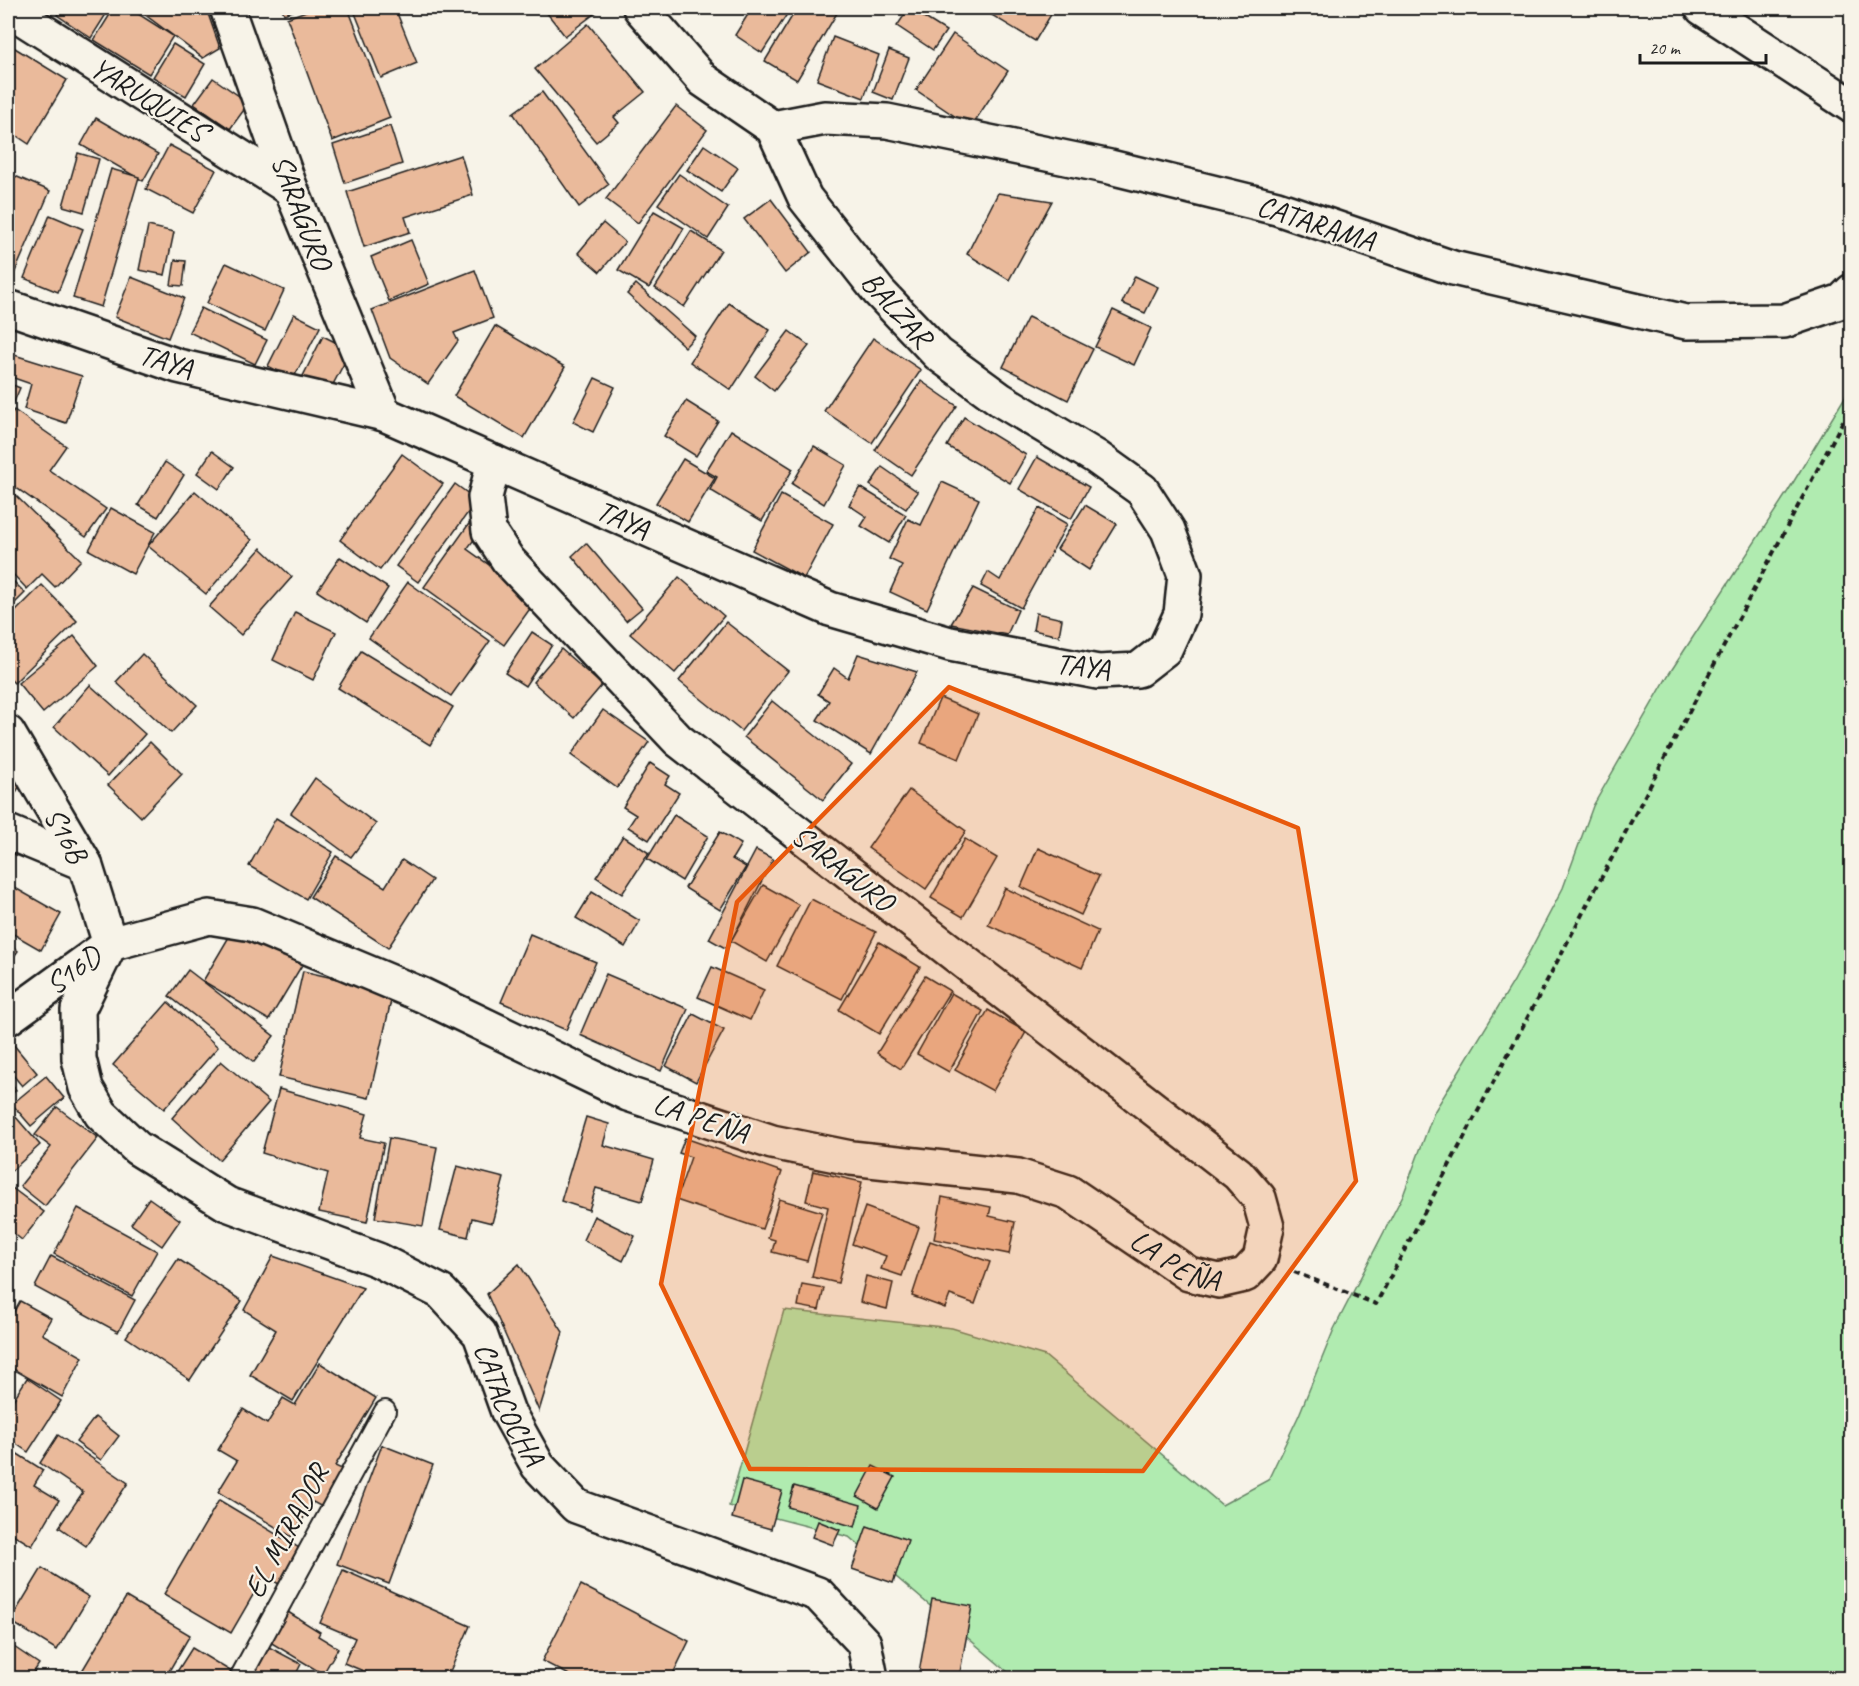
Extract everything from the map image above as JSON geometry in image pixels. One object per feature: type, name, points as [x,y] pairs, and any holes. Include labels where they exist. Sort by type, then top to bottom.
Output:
[{"type":"street","name":"SARAGURO","points":[[227,8],[291,189],[384,414]]},
{"type":"street","points":[[640,8],[703,80],[773,128]]},
{"type":"street","points":[[1702,8],[1851,106]]},
{"type":"street","name":"YARUQUIES","points":[[8,9],[291,189]]},
{"type":"street","name":"CATARAMA","points":[[773,128],[825,118],[887,121],[1110,167],[1277,208],[1453,268],[1686,322],[1784,321],[1842,301],[1851,291]]},
{"type":"street","name":"BALZAR","points":[[773,128],[805,198],[879,292],[938,354],[1001,400],[1096,456],[1142,490],[1168,530],[1185,575]]},
{"type":"street","name":"TAYA","points":[[8,307],[178,366],[384,414],[830,609],[950,644],[1098,672],[1138,670],[1165,649],[1181,614],[1185,575]]},
{"type":"street","name":"SARAGURO","points":[[494,462],[485,497],[489,531],[495,541],[508,560],[678,740],[1238,1174],[1259,1198],[1268,1227]]},
{"type":"street","name":"S16B","points":[[8,733],[85,864],[110,944]]},
{"type":"street","points":[[8,832],[85,864]]},
{"type":"street","name":"LA PEÑA","points":[[110,944],[209,917],[252,924],[422,995],[628,1094],[772,1142],[850,1158],[1018,1176],[1068,1192],[1189,1274],[1220,1281],[1245,1275],[1260,1259],[1268,1227]]},
{"type":"street","name":"S16D","points":[[8,1018],[110,944]]},
{"type":"street","name":"CATACOCHA","points":[[110,944],[78,1010],[79,1059],[86,1088],[101,1114],[137,1148],[227,1204],[378,1260],[441,1292],[480,1334],[508,1412],[537,1466],[576,1506],[818,1594],[864,1643],[871,1678]]},
{"type":"lane","name":"EL MIRADOR","points":[[240,1678],[385,1411]]},
{"type":"path","points":[[1260,1259],[1376,1304],[1851,404]]},
{"type":"highlighted area","points":[[949,687],[1298,828],[1356,1181],[1143,1471],[750,1469],[661,1284],[737,902]]},
{"type":"green space","points":[[1851,387],[1851,1678],[1015,1678],[849,1537],[729,1506],[784,1310],[952,1328],[1045,1356],[1222,1505],[1268,1480],[1299,1415],[1334,1329],[1404,1193],[1434,1112],[1514,981],[1563,888],[1593,806],[1669,674],[1788,491]]},
{"type":"building","points":[[62,8],[110,8],[91,38],[57,15]]},
{"type":"building","points":[[114,8],[129,8],[173,36],[149,74],[94,40]]},
{"type":"building","points":[[136,8],[206,8],[220,48],[203,58]]},
{"type":"building","points":[[282,8],[301,8],[284,14]]},
{"type":"building","points":[[314,8],[348,8],[390,118],[332,141],[287,18]]},
{"type":"building","points":[[353,8],[395,8],[417,63],[381,78]]},
{"type":"building","points":[[543,8],[602,8],[565,36]]},
{"type":"building","points":[[752,8],[791,8],[762,53],[735,35]]},
{"type":"building","points":[[797,8],[840,8],[797,80],[765,61]]},
{"type":"building","points":[[909,8],[946,31],[933,50],[897,26]]},
{"type":"building","points":[[980,8],[1055,8],[1035,41]]},
{"type":"building","points":[[588,24],[645,92],[614,117],[619,123],[596,142],[535,69]]},
{"type":"building","points":[[953,34],[1008,71],[971,127],[916,90]]},
{"type":"building","points":[[833,37],[879,55],[864,98],[817,80]]},
{"type":"building","points":[[173,44],[205,64],[186,96],[153,77]]},
{"type":"building","points":[[10,45],[67,80],[29,144],[8,130],[8,50]]},
{"type":"building","points":[[889,50],[909,58],[893,100],[873,92]]},
{"type":"building","points":[[213,78],[249,103],[230,129],[194,104]]},
{"type":"building","points":[[542,92],[609,184],[579,207],[513,113]]},
{"type":"building","points":[[676,106],[707,130],[638,223],[606,199]]},
{"type":"building","points":[[96,118],[158,154],[143,181],[81,145]]},
{"type":"building","points":[[390,126],[402,164],[345,183],[333,145]]},
{"type":"building","points":[[169,145],[216,170],[193,213],[146,189]]},
{"type":"building","points":[[704,145],[738,168],[721,192],[687,170]]},
{"type":"building","points":[[78,153],[99,159],[84,212],[63,206]]},
{"type":"building","points":[[461,155],[473,195],[405,217],[410,232],[364,247],[347,192]]},
{"type":"building","points":[[111,169],[139,177],[101,307],[73,298]]},
{"type":"building","points":[[8,173],[50,191],[11,281],[8,279]]},
{"type":"building","points":[[679,174],[728,208],[708,239],[658,204]]},
{"type":"building","points":[[998,193],[1052,201],[1009,280],[967,254]]},
{"type":"building","points":[[771,199],[811,252],[785,273],[744,219]]},
{"type":"building","points":[[654,211],[684,228],[649,288],[618,270]]},
{"type":"building","points":[[50,215],[83,229],[58,292],[24,278]]},
{"type":"building","points":[[603,223],[625,242],[600,272],[578,253]]},
{"type":"building","points":[[148,226],[174,232],[165,275],[139,270]]},
{"type":"building","points":[[691,231],[721,250],[684,307],[655,288]]},
{"type":"building","points":[[411,240],[429,284],[389,301],[371,257]]},
{"type":"building","points":[[175,260],[186,261],[183,286],[171,285]]},
{"type":"building","points":[[226,263],[284,290],[265,331],[207,303]]},
{"type":"building","points":[[475,270],[493,318],[454,333],[458,341],[428,384],[390,358],[372,310]]},
{"type":"building","points":[[1135,276],[1158,287],[1145,313],[1122,303]]},
{"type":"building","points":[[131,277],[184,298],[168,338],[115,317]]},
{"type":"building","points":[[636,284],[695,336],[685,347],[627,294]]},
{"type":"building","points":[[729,303],[770,330],[731,390],[690,362]]},
{"type":"building","points":[[201,308],[267,340],[255,364],[189,332]]},
{"type":"building","points":[[1113,310],[1151,328],[1134,365],[1095,347]]},
{"type":"building","points":[[294,314],[320,327],[293,379],[268,366]]},
{"type":"building","points":[[1028,317],[1093,349],[1068,400],[1003,367]]},
{"type":"building","points":[[495,326],[565,367],[524,438],[454,396]]},
{"type":"building","points":[[789,331],[809,346],[774,391],[755,376]]},
{"type":"building","points":[[323,336],[351,350],[329,392],[302,378]]},
{"type":"building","points":[[873,338],[921,370],[872,443],[824,411]]},
{"type":"building","points":[[8,353],[82,376],[66,423],[24,409],[31,384],[8,376]]},
{"type":"building","points":[[595,378],[615,387],[593,432],[573,422]]},
{"type":"building","points":[[921,381],[957,406],[911,475],[875,450]]},
{"type":"building","points":[[8,383],[20,388],[13,404],[8,402]]},
{"type":"building","points":[[686,401],[718,421],[696,456],[664,436]]},
{"type":"building","points":[[14,410],[66,446],[49,470],[106,509],[86,537],[8,482],[8,419]]},
{"type":"building","points":[[964,417],[1026,455],[1010,483],[947,446]]},
{"type":"building","points":[[731,430],[793,469],[762,521],[710,490],[717,477],[706,471]]},
{"type":"building","points":[[814,446],[846,465],[824,504],[792,484]]},
{"type":"building","points":[[212,451],[234,467],[219,489],[197,473]]},
{"type":"building","points":[[402,454],[443,484],[380,570],[340,540]]},
{"type":"building","points":[[1037,457],[1089,487],[1071,519],[1019,489]]},
{"type":"building","points":[[683,459],[715,478],[688,522],[656,503]]},
{"type":"building","points":[[165,462],[184,475],[158,517],[138,505]]},
{"type":"building","points":[[882,467],[918,492],[906,509],[870,485]]},
{"type":"building","points":[[942,482],[979,499],[927,609],[890,592],[902,565],[889,559],[908,519],[921,525]]},
{"type":"building","points":[[455,484],[477,500],[418,582],[396,566]]},
{"type":"building","points":[[860,487],[906,515],[889,543],[861,526],[867,517],[849,505]]},
{"type":"building","points":[[8,488],[81,560],[55,587],[42,574],[27,589],[8,569]]},
{"type":"building","points":[[195,491],[252,540],[206,594],[148,546]]},
{"type":"building","points":[[781,495],[833,524],[804,578],[752,550]]},
{"type":"building","points":[[1085,505],[1117,524],[1089,570],[1057,549]]},
{"type":"building","points":[[111,508],[155,532],[133,574],[89,550]]},
{"type":"building","points":[[1039,508],[1067,524],[1021,608],[981,586],[988,572],[1000,580]]},
{"type":"building","points":[[473,518],[484,526],[467,549],[537,599],[504,645],[424,587]]},
{"type":"building","points":[[586,543],[642,608],[626,621],[572,556]]},
{"type":"building","points":[[261,548],[292,577],[241,635],[209,607]]},
{"type":"building","points":[[340,557],[388,588],[366,623],[317,591]]},
{"type":"building","points":[[8,576],[25,593],[8,610]]},
{"type":"building","points":[[679,577],[724,616],[675,673],[630,634]]},
{"type":"building","points":[[408,582],[490,641],[451,696],[369,638]]},
{"type":"building","points":[[42,585],[77,621],[14,683],[8,677],[8,619]]},
{"type":"building","points":[[973,588],[1018,610],[1007,635],[951,624]]},
{"type":"building","points":[[295,612],[336,632],[313,680],[273,660]]},
{"type":"building","points":[[1036,613],[1062,619],[1059,636],[1033,630]]},
{"type":"building","points":[[726,622],[788,671],[741,731],[679,681]]},
{"type":"building","points":[[532,632],[552,645],[525,686],[505,673]]},
{"type":"building","points":[[74,636],[98,666],[43,713],[18,683]]},
{"type":"building","points":[[561,649],[602,685],[574,718],[533,682]]},
{"type":"building","points":[[361,651],[453,707],[430,745],[338,688]]},
{"type":"building","points":[[142,654],[197,705],[171,733],[116,682]]},
{"type":"building","points":[[858,654],[917,672],[871,754],[817,720],[829,701],[818,694],[834,668],[848,678]]},
{"type":"building","points":[[90,685],[145,734],[108,776],[54,727]]},
{"type":"building","points":[[940,698],[978,714],[959,759],[921,743]]},
{"type":"building","points":[[772,701],[851,764],[823,800],[744,737]]},
{"type":"building","points":[[603,710],[649,742],[617,788],[571,755]]},
{"type":"building","points":[[150,742],[182,774],[141,817],[108,785]]},
{"type":"building","points":[[650,763],[670,776],[665,784],[679,793],[649,840],[628,827],[636,815],[623,807]]},
{"type":"building","points":[[8,768],[24,777],[8,808]]},
{"type":"building","points":[[315,778],[376,824],[351,857],[291,813]]},
{"type":"building","points":[[909,790],[966,831],[926,889],[868,848]]},
{"type":"building","points":[[674,815],[708,836],[682,881],[647,859]]},
{"type":"building","points":[[276,818],[333,852],[306,899],[249,866]]},
{"type":"building","points":[[720,832],[741,844],[732,859],[746,867],[720,910],[685,888]]},
{"type":"building","points":[[623,836],[649,853],[622,894],[596,877]]},
{"type":"building","points":[[965,839],[997,858],[963,917],[931,898]]},
{"type":"building","points":[[1038,848],[1099,876],[1081,915],[1021,887]]},
{"type":"building","points":[[756,850],[773,859],[727,949],[709,939]]},
{"type":"building","points":[[336,856],[385,887],[402,860],[432,880],[388,948],[310,897]]},
{"type":"building","points":[[8,884],[61,914],[41,950],[8,931]]},
{"type":"building","points":[[763,885],[799,905],[767,962],[731,941]]},
{"type":"building","points":[[1005,888],[1098,931],[1082,968],[988,925]]},
{"type":"building","points":[[592,892],[640,921],[625,947],[576,918]]},
{"type":"building","points":[[811,899],[876,932],[842,999],[777,966]]},
{"type":"building","points":[[236,925],[302,965],[269,1020],[203,981]]},
{"type":"building","points":[[530,934],[596,962],[566,1030],[501,1002]]},
{"type":"building","points":[[879,942],[920,967],[879,1034],[839,1010]]},
{"type":"building","points":[[8,943],[18,951],[8,965]]},
{"type":"building","points":[[712,967],[764,990],[750,1020],[698,997]]},
{"type":"building","points":[[188,970],[274,1036],[254,1062],[169,996]]},
{"type":"building","points":[[303,971],[393,992],[369,1098],[279,1077]]},
{"type":"building","points":[[606,974],[688,1009],[661,1071],[580,1035]]},
{"type":"building","points":[[925,976],[950,991],[901,1069],[877,1053]]},
{"type":"building","points":[[951,993],[983,1011],[949,1072],[917,1054]]},
{"type":"building","points":[[168,1002],[218,1047],[164,1109],[113,1065]]},
{"type":"building","points":[[988,1010],[1026,1032],[993,1091],[955,1070]]},
{"type":"building","points":[[693,1014],[724,1030],[696,1082],[666,1066]]},
{"type":"building","points":[[8,1038],[37,1073],[22,1086],[8,1069]]},
{"type":"building","points":[[221,1061],[269,1102],[219,1160],[172,1118]]},
{"type":"building","points":[[46,1076],[64,1098],[31,1126],[12,1104]]},
{"type":"building","points":[[8,1080],[16,1090],[8,1098]]},
{"type":"building","points":[[279,1089],[367,1114],[360,1138],[384,1143],[367,1222],[319,1212],[328,1173],[262,1153]]},
{"type":"building","points":[[57,1107],[98,1138],[45,1206],[20,1186],[51,1147],[35,1135]]},
{"type":"building","points":[[8,1108],[40,1145],[8,1174]]},
{"type":"building","points":[[586,1117],[609,1124],[603,1145],[654,1160],[642,1201],[596,1188],[589,1210],[561,1201]]},
{"type":"building","points":[[389,1138],[437,1147],[423,1226],[375,1218]]},
{"type":"building","points":[[685,1138],[782,1172],[762,1229],[676,1200],[691,1157],[679,1153]]},
{"type":"building","points":[[457,1166],[504,1178],[492,1223],[472,1218],[468,1237],[440,1230]]},
{"type":"building","points":[[813,1171],[862,1182],[838,1283],[812,1277],[828,1207],[806,1201]]},
{"type":"building","points":[[8,1185],[44,1212],[22,1240],[8,1229]]},
{"type":"building","points":[[942,1197],[991,1207],[989,1216],[1015,1222],[1009,1254],[934,1239]]},
{"type":"building","points":[[149,1198],[180,1220],[162,1246],[131,1224]]},
{"type":"building","points":[[779,1199],[822,1212],[807,1261],[772,1252],[775,1240],[768,1238]]},
{"type":"building","points":[[865,1207],[919,1227],[902,1276],[881,1269],[886,1256],[852,1244]]},
{"type":"building","points":[[78,1208],[157,1251],[132,1296],[54,1254]]},
{"type":"building","points":[[594,1216],[635,1236],[623,1261],[583,1240]]},
{"type":"building","points":[[930,1241],[990,1262],[975,1304],[950,1295],[945,1308],[912,1296]]},
{"type":"building","points":[[51,1256],[135,1300],[118,1332],[35,1287]]},
{"type":"building","points":[[273,1256],[363,1288],[293,1401],[250,1375],[276,1330],[244,1310]]},
{"type":"building","points":[[178,1259],[242,1301],[190,1380],[126,1337]]},
{"type":"building","points":[[519,1264],[563,1332],[539,1411],[487,1294]]},
{"type":"building","points":[[866,1276],[893,1283],[887,1309],[860,1302]]},
{"type":"building","points":[[802,1284],[824,1288],[819,1310],[798,1306]]},
{"type":"building","points":[[20,1301],[51,1318],[42,1334],[83,1357],[62,1397],[8,1366],[8,1322]]},
{"type":"building","points":[[320,1363],[376,1398],[335,1466],[344,1470],[322,1507],[313,1502],[292,1537],[218,1492],[237,1461],[218,1450],[243,1409],[267,1424],[283,1398],[295,1405]]},
{"type":"building","points":[[27,1378],[61,1401],[28,1452],[8,1438],[8,1408]]},
{"type":"building","points":[[95,1417],[119,1436],[101,1460],[76,1442]]},
{"type":"building","points":[[58,1435],[128,1483],[86,1546],[59,1527],[83,1492],[40,1463]]},
{"type":"building","points":[[382,1445],[433,1465],[389,1584],[337,1564]]},
{"type":"building","points":[[16,1453],[43,1470],[34,1485],[59,1500],[32,1546],[8,1531],[8,1467]]},
{"type":"building","points":[[873,1466],[895,1477],[878,1508],[857,1496]]},
{"type":"building","points":[[742,1480],[782,1491],[771,1529],[732,1518]]},
{"type":"building","points":[[794,1486],[861,1505],[855,1527],[788,1507]]},
{"type":"building","points":[[219,1500],[301,1549],[281,1585],[264,1576],[231,1633],[164,1594]]},
{"type":"building","points":[[818,1521],[840,1530],[833,1545],[812,1537]]},
{"type":"building","points":[[867,1526],[908,1540],[893,1583],[852,1569]]},
{"type":"building","points":[[42,1568],[89,1597],[57,1650],[10,1621]]},
{"type":"building","points":[[343,1570],[470,1626],[447,1678],[380,1678],[344,1663],[355,1638],[320,1623]]},
{"type":"building","points":[[581,1585],[689,1641],[671,1678],[575,1678],[542,1661]]},
{"type":"building","points":[[126,1597],[190,1635],[165,1678],[95,1678],[82,1671]]},
{"type":"building","points":[[932,1599],[972,1606],[959,1678],[918,1678]]},
{"type":"building","points":[[288,1612],[320,1632],[318,1636],[338,1648],[323,1674],[270,1642]]},
{"type":"building","points":[[11,1645],[39,1664],[30,1678],[8,1678],[8,1651]]},
{"type":"building","points":[[265,1645],[301,1664],[294,1678],[250,1678]]},
{"type":"building","points":[[192,1648],[237,1675],[235,1678],[173,1678]]}]
